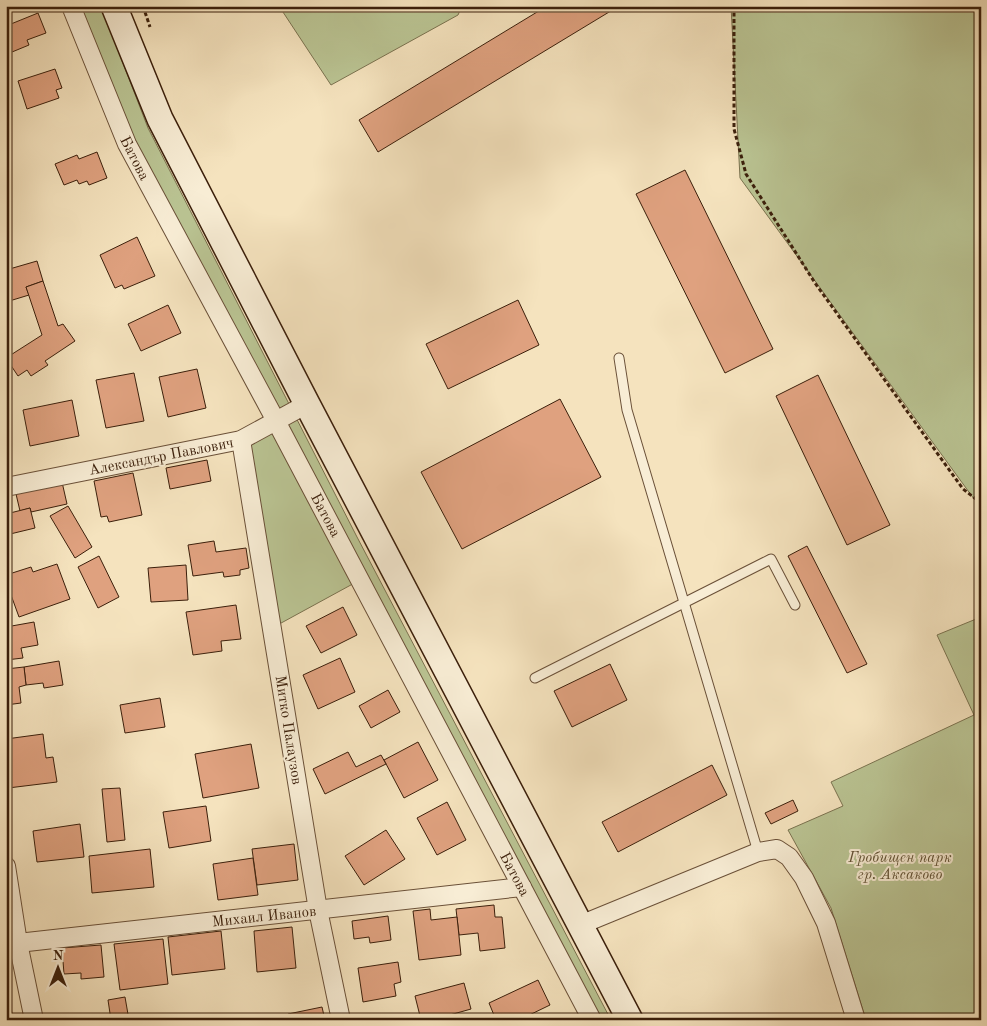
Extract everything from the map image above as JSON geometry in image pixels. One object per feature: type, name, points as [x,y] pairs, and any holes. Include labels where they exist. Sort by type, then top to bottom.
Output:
[{"type":"main road","points":[[114,6],[160,119],[630,1020]]},
{"type":"street","name":"Батова","points":[[71,6],[127,144],[276,421],[592,1020]]},
{"type":"street","name":"Александър Павлович","points":[[6,487],[241,440],[307,404]]},
{"type":"street","name":"Митко Палаузов","points":[[241,440],[318,910],[341,1020]]},
{"type":"street","points":[[580,925],[758,852],[777,849],[789,857],[804,878],[826,923],[856,1020]]},
{"type":"street","points":[[6,866],[12,940],[34,1020]]},
{"type":"street","name":"Михаил Иванов","points":[[12,940],[318,910],[522,887]]},
{"type":"lane","points":[[619,358],[627,410],[758,852]]},
{"type":"lane","points":[[535,678],[771,559],[795,605]]},
{"type":"path","points":[[734,6],[734,129],[746,174],[815,283],[963,489],[981,503]]},
{"type":"green space","points":[[71,6],[101,6],[148,128],[357,537],[611,1020],[592,1020],[360,580],[272,628],[241,440],[276,421],[127,144]]},
{"type":"green space","points":[[279,6],[462,6],[458,15],[331,85]]},
{"type":"green space","points":[[731,6],[981,6],[981,503],[974,499],[740,178]]},
{"type":"green space","name":"Гробищен парк гр. Аксаково","points":[[981,617],[981,1020],[866,1020],[831,908],[788,830],[843,806],[831,782],[974,715],[937,635]]},
{"type":"building","points":[[547,6],[619,6],[378,152],[359,120]]},
{"type":"building","points":[[38,13],[46,33],[27,40],[29,45],[12,52],[6,37],[6,26]]},
{"type":"building","points":[[55,69],[62,88],[56,90],[59,98],[27,109],[18,81]]},
{"type":"building","points":[[97,152],[107,178],[89,185],[87,181],[79,184],[77,180],[64,185],[55,164],[77,155],[79,159]]},
{"type":"building","points":[[685,170],[773,349],[725,373],[636,194]]},
{"type":"building","points":[[137,237],[155,276],[124,289],[122,285],[115,288],[100,255]]},
{"type":"building","points":[[37,261],[43,281],[26,287],[29,295],[6,302],[6,270]]},
{"type":"building","points":[[43,281],[58,326],[63,324],[75,341],[45,361],[48,365],[31,376],[27,370],[18,376],[6,358],[42,335],[26,287]]},
{"type":"building","points":[[518,300],[539,345],[448,389],[426,344]]},
{"type":"building","points":[[168,305],[181,333],[141,351],[128,324]]},
{"type":"building","points":[[197,369],[206,408],[168,417],[159,377]]},
{"type":"building","points":[[134,373],[144,421],[106,428],[96,380]]},
{"type":"building","points":[[818,375],[890,525],[847,545],[776,396]]},
{"type":"building","points":[[560,399],[601,477],[462,549],[421,472]]},
{"type":"building","points":[[72,400],[79,436],[30,446],[23,410]]},
{"type":"building","points":[[207,460],[211,481],[170,489],[166,468]]},
{"type":"building","points":[[133,473],[142,515],[109,522],[107,516],[101,517],[94,481]]},
{"type":"building","points":[[62,482],[67,504],[31,512],[30,508],[20,511],[16,494]]},
{"type":"building","points":[[68,506],[92,547],[75,558],[50,516]]},
{"type":"building","points":[[30,508],[35,528],[6,535],[6,514]]},
{"type":"building","points":[[214,541],[216,552],[246,548],[249,568],[240,570],[240,575],[224,577],[223,572],[193,576],[188,545]]},
{"type":"building","points":[[807,546],[867,664],[847,673],[788,556]]},
{"type":"building","points":[[99,556],[119,597],[98,608],[78,567]]},
{"type":"building","points":[[57,564],[70,599],[19,617],[11,595],[6,596],[6,575],[31,567],[33,572]]},
{"type":"building","points":[[186,565],[188,600],[151,602],[148,568]]},
{"type":"building","points":[[236,605],[241,639],[221,641],[222,651],[193,655],[186,612]]},
{"type":"building","points":[[343,607],[357,635],[321,653],[306,626]]},
{"type":"building","points":[[34,622],[38,645],[21,648],[23,658],[6,660],[6,627]]},
{"type":"building","points":[[340,658],[355,692],[318,709],[303,675]]},
{"type":"building","points":[[59,661],[63,685],[44,688],[43,683],[26,685],[24,667]]},
{"type":"building","points":[[610,664],[627,700],[572,727],[554,691]]},
{"type":"building","points":[[24,667],[26,685],[19,687],[21,703],[6,705],[6,669]]},
{"type":"building","points":[[388,690],[400,712],[371,728],[359,706]]},
{"type":"building","points":[[160,698],[165,727],[125,733],[120,705]]},
{"type":"building","points":[[43,734],[46,758],[53,757],[57,782],[8,788],[6,776],[6,739]]},
{"type":"building","points":[[418,742],[438,780],[404,798],[384,760]]},
{"type":"building","points":[[251,744],[259,788],[203,798],[195,754]]},
{"type":"building","points":[[348,752],[356,767],[381,755],[386,764],[325,794],[313,769]]},
{"type":"building","points":[[712,765],[727,795],[618,852],[602,822]]},
{"type":"building","points":[[120,788],[125,840],[107,842],[102,789]]},
{"type":"building","points":[[793,800],[798,811],[771,824],[765,813]]},
{"type":"building","points":[[447,802],[466,840],[437,855],[417,818]]},
{"type":"building","points":[[206,806],[211,841],[169,848],[163,812]]},
{"type":"building","points":[[80,824],[84,857],[37,862],[33,831]]},
{"type":"building","points":[[386,830],[405,859],[364,885],[345,856]]},
{"type":"building","points":[[294,844],[298,880],[257,885],[252,849]]},
{"type":"building","points":[[150,849],[154,887],[92,893],[89,856]]},
{"type":"building","points":[[253,858],[258,895],[218,900],[213,864]]},
{"type":"building","points":[[494,905],[495,917],[502,917],[505,948],[480,951],[478,933],[459,935],[456,909]]},
{"type":"building","points":[[430,909],[431,920],[457,917],[461,955],[419,960],[413,911]]},
{"type":"building","points":[[388,916],[391,940],[370,943],[369,937],[354,939],[352,921]]},
{"type":"building","points":[[292,927],[296,968],[257,972],[254,931]]},
{"type":"building","points":[[221,931],[225,969],[172,975],[168,937]]},
{"type":"building","points":[[163,939],[168,984],[120,990],[114,944]]},
{"type":"building","points":[[101,945],[104,977],[81,979],[81,973],[64,974],[62,948]]},
{"type":"building","points":[[398,962],[401,982],[394,984],[396,996],[363,1002],[358,968]]},
{"type":"building","points":[[538,980],[550,1005],[519,1020],[496,1020],[489,1003]]},
{"type":"building","points":[[6,982],[9,982],[12,1015],[6,1015]]},
{"type":"building","points":[[464,983],[471,1009],[432,1020],[421,1020],[415,996]]},
{"type":"building","points":[[125,997],[129,1020],[111,1020],[108,1000]]},
{"type":"building","points":[[322,1007],[325,1020],[289,1020],[288,1014]]},
{"type":"building","points":[[402,1016],[403,1020],[386,1020]]}]
